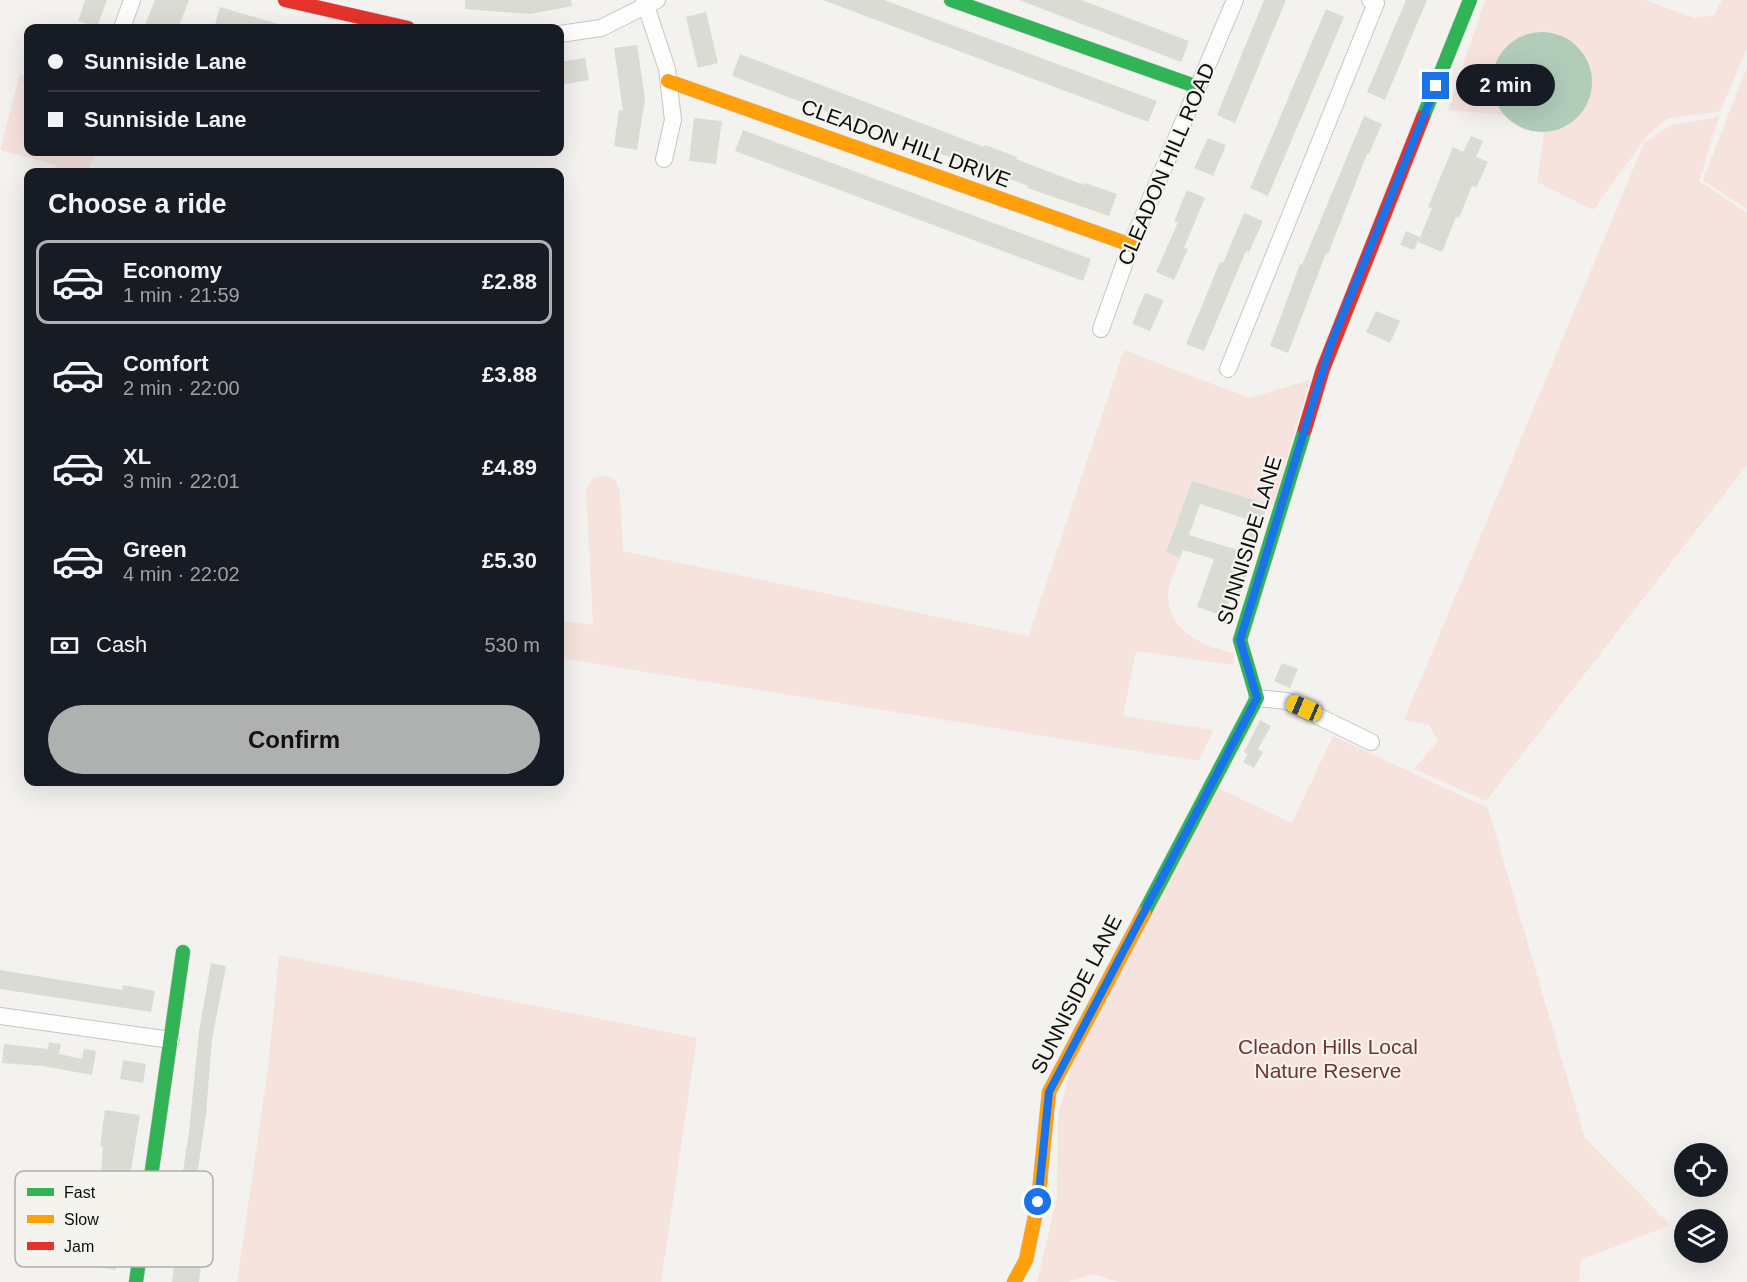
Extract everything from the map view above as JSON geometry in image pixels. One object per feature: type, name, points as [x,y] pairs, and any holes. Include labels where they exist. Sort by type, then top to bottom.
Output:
[{"type":"street","points":[[123,24],[132,0]]},
{"type":"street","points":[[285,0],[390,24]]},
{"type":"street","points":[[951,0],[1198,87]]},
{"type":"street","name":"CLEADON HILL ROAD","points":[[1101,329],[1131,246],[1234,0]]},
{"type":"street","name":"SUNNISIDE LANE","points":[[1014,1282],[1026,1260],[1038,1202],[1049,1092],[1257,698],[1240,640],[1331,344],[1470,0]]},
{"type":"street","points":[[1228,369],[1375,1]]},
{"type":"street","points":[[564,33],[601,28],[649,2],[667,69],[673,120],[664,159]]},
{"type":"street","name":"CLEADON HILL DRIVE","points":[[668,81],[1131,246]]},
{"type":"street","points":[[1257,698],[1287,701],[1371,742]]},
{"type":"street","points":[[152,1171],[183,952]]},
{"type":"street","points":[[0,1016],[171,1040]]},
{"type":"street","points":[[136,1282],[138,1267]]},
{"type":"green space","points":[[1485,0],[1645,0],[1694,18],[1714,15],[1722,0],[1747,0],[1747,48],[1720,111],[1667,119],[1648,135],[1593,210],[1537,182],[1544,132],[1565,125],[1580,113],[1589,97],[1592,80],[1589,63],[1580,48],[1564,37],[1543,31],[1498,106],[1504,114],[1448,110]]},
{"type":"green space","points":[[1747,67],[1747,209],[1703,180]]},
{"type":"green space","points":[[20,74],[24,75],[24,156],[94,156],[90,168],[56,168],[56,165],[0,150]]},
{"type":"green space","points":[[1719,117],[1699,181],[1747,213],[1747,465],[1486,801],[1414,769],[1438,741],[1429,725],[1404,720],[1644,143],[1670,125]]},
{"type":"green space","points":[[1124,350],[1249,398],[1310,380],[1273,505],[1192,481],[1166,552],[1180,558],[1168,594],[1171,611],[1176,621],[1183,629],[1202,642],[1234,653],[1233,665],[1136,651],[1123,716],[1213,730],[1199,761],[564,659],[564,621],[593,625],[586,489],[593,478],[605,475],[616,480],[620,493],[623,551],[1029,636]]},
{"type":"green space","name":"Cleadon Hills Local Nature Reserve","points":[[1333,736],[1488,808],[1585,1138],[1670,1225],[1581,1260],[1579,1282],[1118,1282],[1094,1274],[1068,1282],[1037,1282],[1057,1197],[1058,1117],[1073,1060],[1218,788],[1292,823]]},
{"type":"green space","points":[[279,955],[697,1038],[661,1282],[237,1282],[268,1068]]},
{"type":"shaded area","points":[[1542,32],[1570,40],[1584,54],[1592,82],[1584,110],[1570,124],[1542,132],[1514,124],[1500,110],[1492,82],[1500,54],[1514,40]]},
{"type":"building","points":[[85,0],[107,0],[98,24],[78,21]]},
{"type":"building","points":[[155,0],[189,0],[180,24],[146,24]]},
{"type":"building","points":[[465,0],[571,0],[572,6],[531,14],[465,9]]},
{"type":"building","points":[[823,0],[884,0],[1157,101],[1148,122]]},
{"type":"building","points":[[1019,0],[1081,0],[1189,41],[1181,62]]},
{"type":"building","points":[[1264,0],[1286,0],[1235,123],[1217,115]]},
{"type":"building","points":[[1406,0],[1427,0],[1385,100],[1367,92]]},
{"type":"building","points":[[220,7],[279,24],[215,24]]},
{"type":"building","points":[[1326,9],[1344,17],[1268,196],[1250,188]]},
{"type":"building","points":[[706,12],[718,63],[698,68],[686,17]]},
{"type":"building","points":[[637,45],[645,99],[637,150],[614,146],[619,110],[623,111],[614,48]]},
{"type":"building","points":[[740,54],[984,147],[985,145],[1017,157],[1016,159],[1084,185],[1085,183],[1117,194],[1109,216],[1027,188],[1028,186],[732,76]]},
{"type":"building","points":[[585,58],[589,80],[564,84],[564,61]]},
{"type":"building","points":[[1364,116],[1382,124],[1367,154],[1328,254],[1326,253],[1288,353],[1270,346],[1300,264],[1302,265]]},
{"type":"building","points":[[694,118],[722,121],[716,164],[689,161]]},
{"type":"building","points":[[743,130],[1091,259],[1083,281],[735,151]]},
{"type":"building","points":[[1471,136],[1483,141],[1476,157],[1488,162],[1476,188],[1472,186],[1459,218],[1456,217],[1442,252],[1418,242],[1432,208],[1428,207],[1453,147],[1463,152]]},
{"type":"building","points":[[1208,138],[1226,145],[1213,176],[1194,168]]},
{"type":"building","points":[[1187,190],[1205,198],[1184,248],[1188,249],[1174,280],[1156,272],[1178,222],[1174,221]]},
{"type":"building","points":[[1244,213],[1263,221],[1249,252],[1246,251],[1204,351],[1186,344],[1220,262],[1223,263]]},
{"type":"building","points":[[1406,231],[1420,237],[1414,250],[1400,245]]},
{"type":"building","points":[[1145,293],[1164,300],[1150,331],[1132,324]]},
{"type":"building","points":[[1376,311],[1400,321],[1390,343],[1366,332]]},
{"type":"building","points":[[1192,481],[1268,504],[1239,598],[1231,596],[1224,616],[1197,607],[1214,559],[1183,550],[1180,558],[1166,552]],"holes":[[[1200,504],[1253,521],[1244,552],[1189,535]]]},
{"type":"building","points":[[1282,663],[1298,669],[1290,688],[1274,681]]},
{"type":"building","points":[[1260,720],[1271,726],[1258,749],[1263,752],[1254,768],[1243,762],[1248,754],[1244,752]]},
{"type":"building","points":[[211,963],[226,966],[212,1040],[206,1114],[198,1171],[183,1171],[189,1131],[199,1031]]},
{"type":"building","points":[[0,970],[122,990],[123,985],[155,991],[151,1012],[0,989]]},
{"type":"building","points":[[49,1042],[61,1044],[59,1054],[82,1059],[84,1049],[96,1051],[92,1075],[43,1066],[2,1063],[4,1044],[48,1049]]},
{"type":"building","points":[[123,1060],[146,1064],[143,1083],[120,1079]]},
{"type":"building","points":[[105,1110],[140,1115],[131,1171],[101,1171],[103,1147],[100,1146]]},
{"type":"building","points":[[98,1267],[117,1267],[116,1270]]},
{"type":"building","points":[[174,1267],[201,1267],[199,1282],[172,1282]]},
{"type":"traffic: fast","points":[[951,0],[1198,87]]},
{"type":"traffic: fast","points":[[1423,117],[1470,0]]},
{"type":"traffic: fast","points":[[1144,913],[1257,698],[1240,640],[1305,429]]},
{"type":"traffic: fast","points":[[152,1171],[183,952]]},
{"type":"traffic: fast","points":[[136,1282],[138,1267]]},
{"type":"traffic: slow","points":[[668,81],[1131,245]]},
{"type":"traffic: slow","points":[[1014,1282],[1026,1260],[1038,1202],[1049,1092],[1144,913]]},
{"type":"traffic: jam","points":[[285,0],[390,24]]},
{"type":"traffic: jam","points":[[1305,429],[1323,369],[1423,117]]},
{"type":"route","points":[[1038,1202],[1049,1092],[1103,985],[1257,698],[1240,640],[1331,344],[1436,86]]}]
